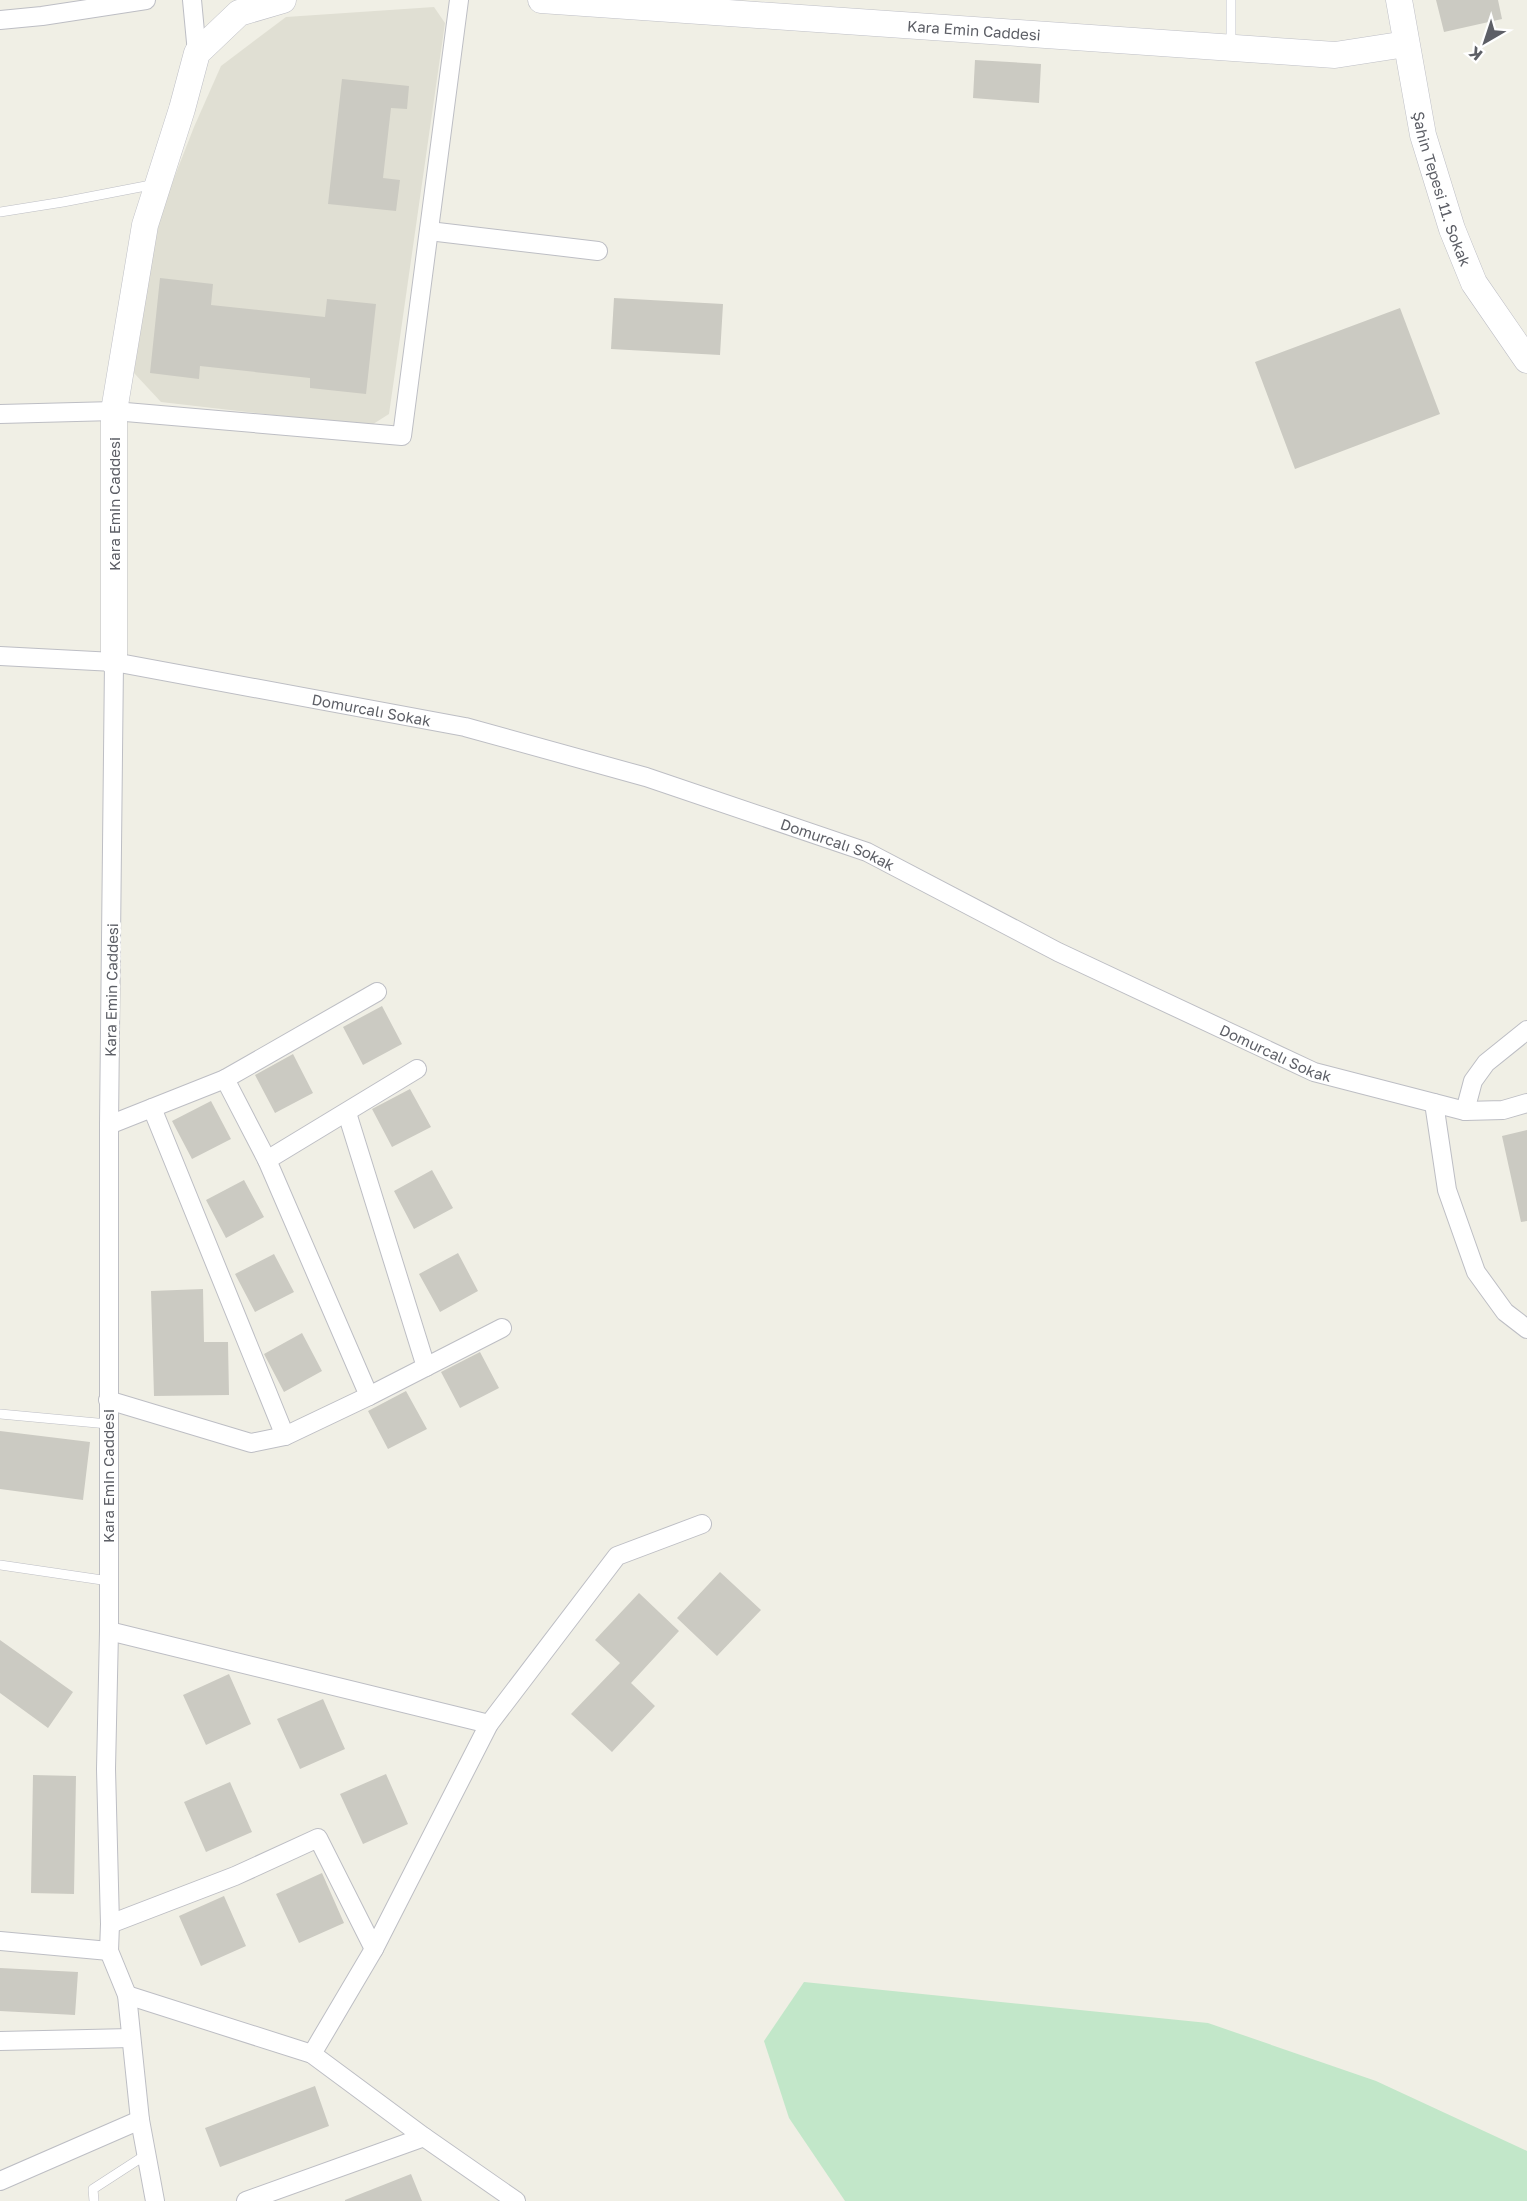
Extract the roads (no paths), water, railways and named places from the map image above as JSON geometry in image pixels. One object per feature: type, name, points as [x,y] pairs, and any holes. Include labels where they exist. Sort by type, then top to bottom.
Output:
[{"type":"street","points":[[0,20],[146,0]]},
{"type":"street","points":[[192,0],[197,53]]},
{"type":"street","points":[[197,53],[239,13],[283,0]]},
{"type":"street","points":[[0,414],[114,411],[402,436],[459,0]]},
{"type":"street","name":"Kara Emin Caddesi","points":[[541,0],[618,3],[1335,55],[1406,44]]},
{"type":"street","name":"Şahin Tepesi 11. Sokak","points":[[1399,0],[1423,135],[1452,229],[1474,283],[1527,360]]},
{"type":"street","name":"Kara Emin Caddesi","points":[[155,2201],[140,2120],[127,1995],[109,1951],[106,1769],[109,1631],[109,1125],[114,411],[145,225],[182,109],[197,53]]},
{"type":"street","points":[[429,231],[598,251]]},
{"type":"street","name":"Domurcalı Sokak","points":[[0,656],[114,662],[465,727],[646,777],[867,852],[1058,952],[1314,1072],[1466,1111],[1503,1110],[1527,1103]]},
{"type":"street","points":[[109,1125],[225,1079],[377,992]]},
{"type":"street","points":[[1466,1111],[1473,1081],[1485,1063],[1527,1030]]},
{"type":"street","points":[[267,1160],[417,1069]]},
{"type":"street","points":[[225,1079],[267,1160],[369,1396]]},
{"type":"street","points":[[1434,1103],[1447,1190],[1476,1272],[1505,1312],[1527,1329]]},
{"type":"street","points":[[152,1108],[285,1436]]},
{"type":"street","points":[[346,1113],[426,1367]]},
{"type":"street","points":[[108,1400],[251,1443],[285,1436],[502,1328]]},
{"type":"street","points":[[312,2054],[374,1949],[489,1724],[617,1556],[702,1524]]},
{"type":"street","points":[[109,1631],[489,1724]]},
{"type":"street","points":[[110,1924],[235,1876],[318,1838],[374,1949]]},
{"type":"street","points":[[0,1941],[109,1951]]},
{"type":"street","points":[[127,1995],[312,2054],[424,2137],[516,2201]]},
{"type":"street","points":[[0,2041],[131,2038]]},
{"type":"street","points":[[0,2181],[140,2120]]},
{"type":"street","points":[[246,2201],[424,2137]]},
{"type":"lane","points":[[1230,48],[1232,0]]},
{"type":"lane","points":[[0,212],[158,183]]},
{"type":"lane","points":[[0,1414],[108,1424]]},
{"type":"lane","points":[[0,1564],[109,1581]]},
{"type":"lane","points":[[94,2201],[93,2189],[147,2154]]}]
